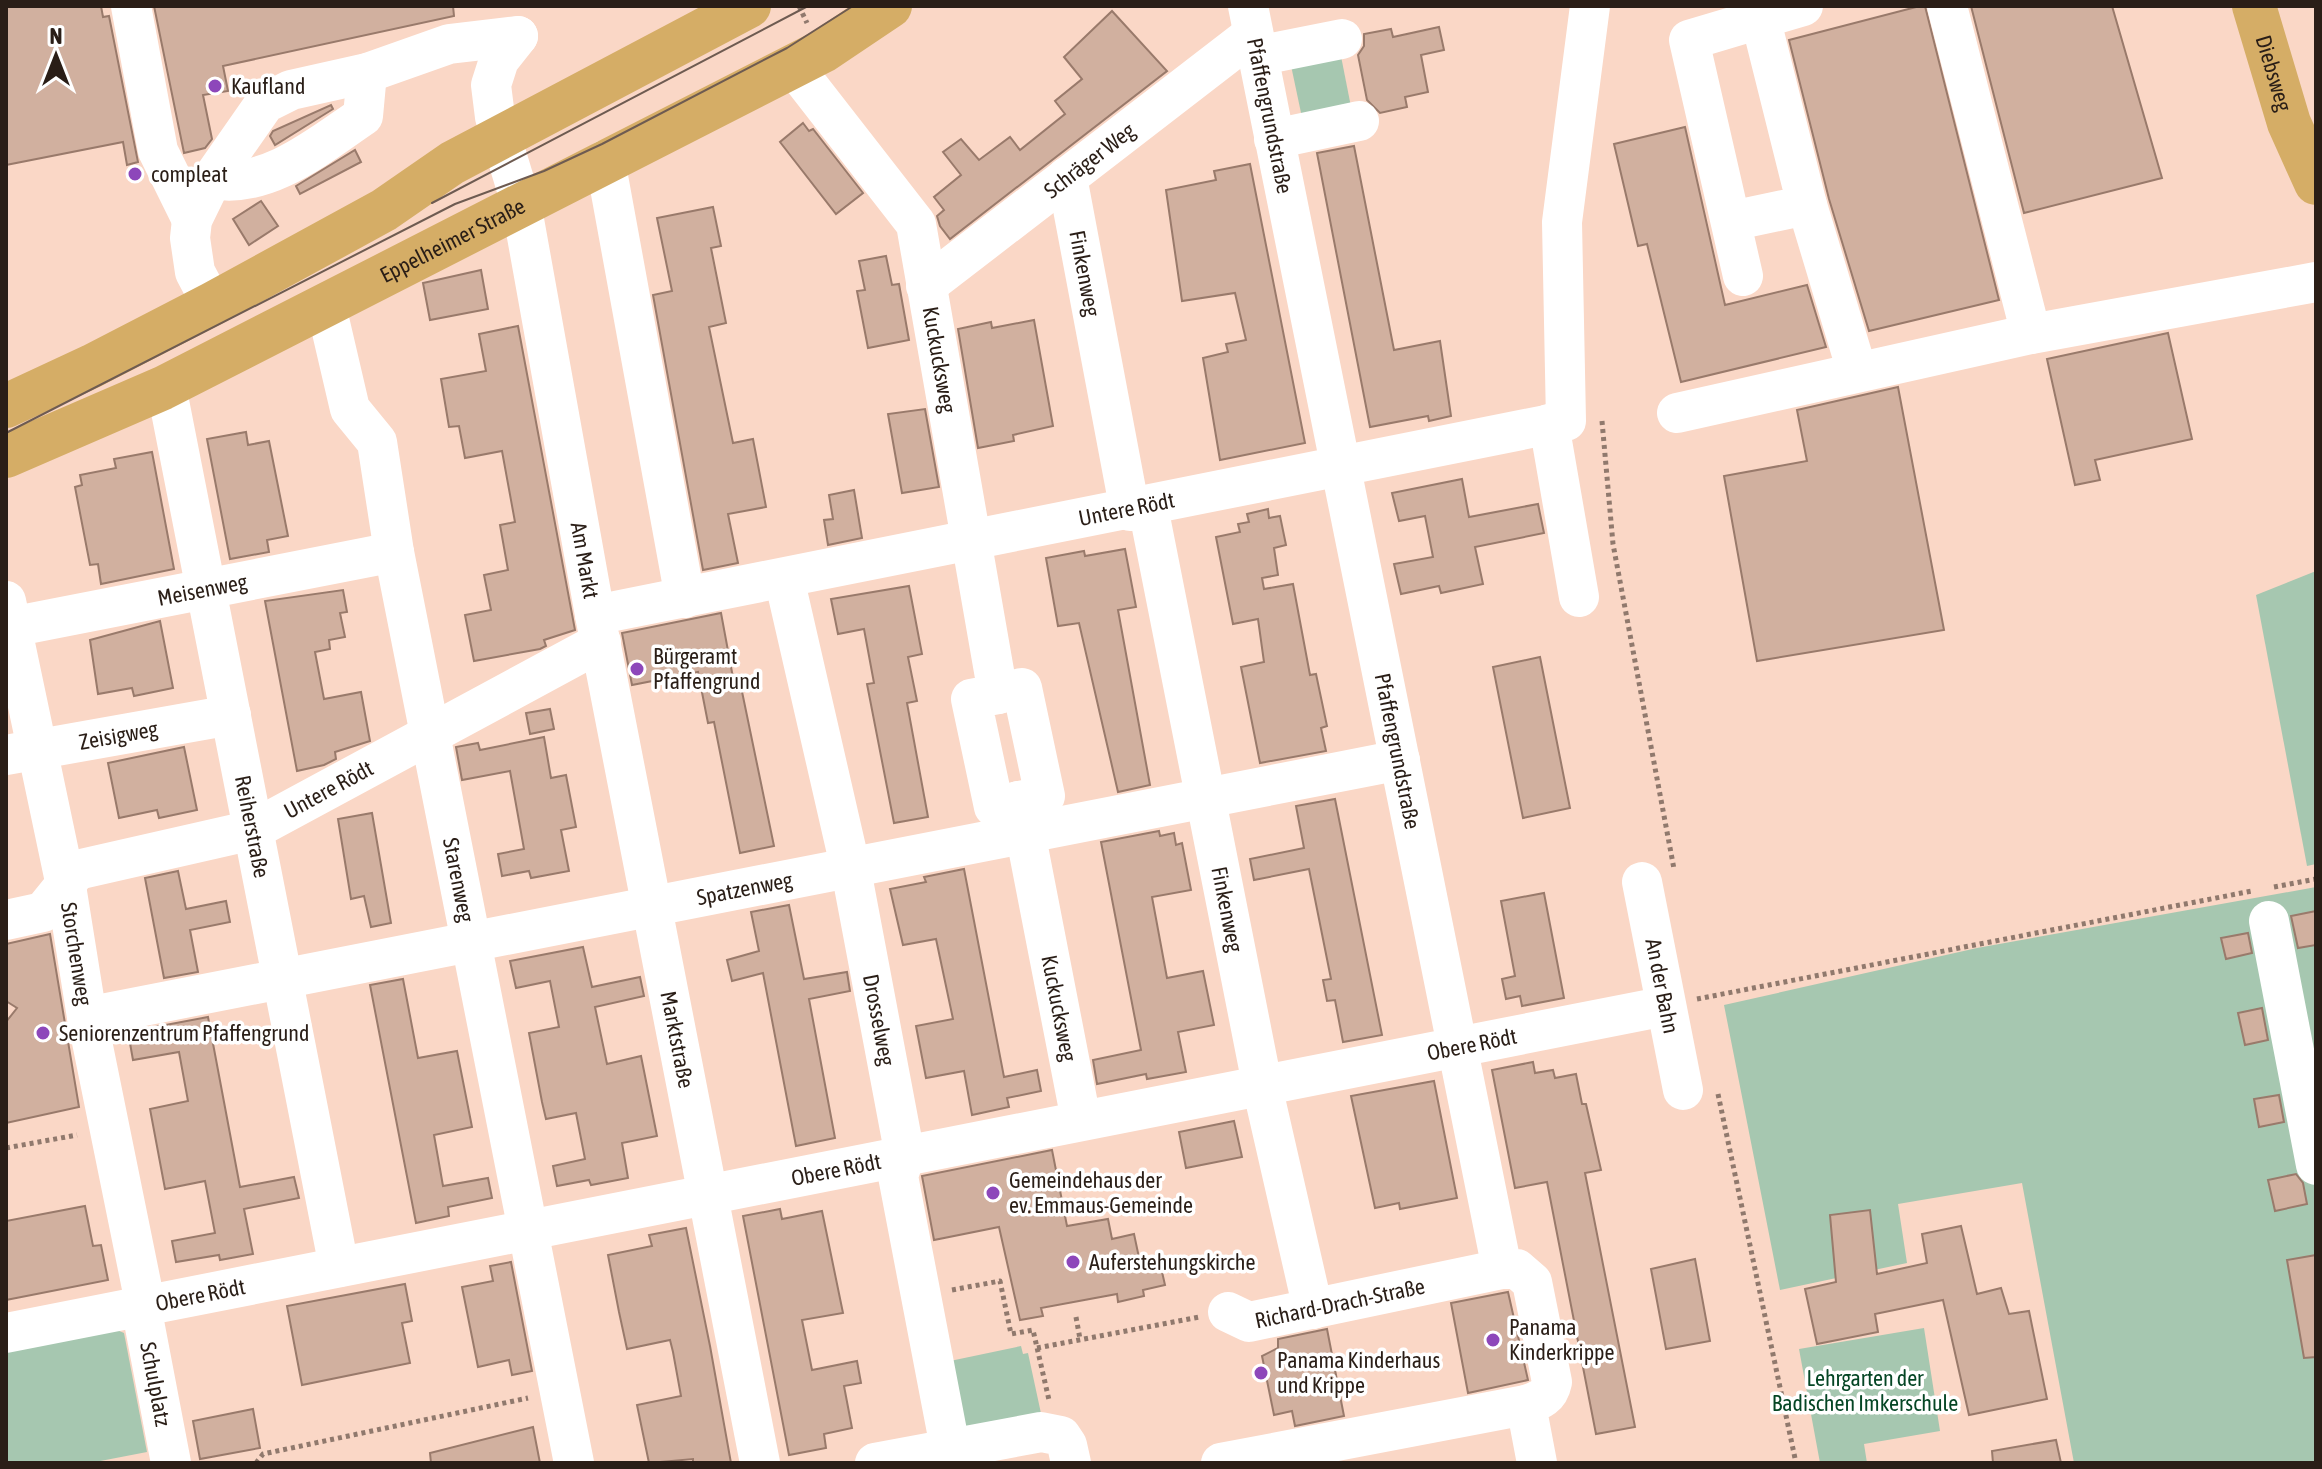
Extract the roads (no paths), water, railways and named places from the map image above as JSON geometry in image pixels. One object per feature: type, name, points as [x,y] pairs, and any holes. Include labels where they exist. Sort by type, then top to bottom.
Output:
[{"type":"main road","points":[[6,406],[212,304],[384,210],[452,163],[749,6]]},
{"type":"main road","name":"Eppelheimer Straße","points":[[6,456],[163,388],[326,306],[521,203],[793,66],[890,6]]},
{"type":"main road","name":"Diebsweg","points":[[2254,6],[2289,123],[2316,183]]},
{"type":"street","points":[[131,6],[158,151],[192,220]]},
{"type":"street","points":[[1579,597],[1558,423],[1562,222],[1590,6]]},
{"type":"street","points":[[1743,276],[1689,40],[1803,6]]},
{"type":"street","points":[[1947,6],[2031,334]]},
{"type":"street","points":[[1761,21],[1807,205],[1857,371]]},
{"type":"street","points":[[1253,32],[1342,39]]},
{"type":"street","name":"Pfaffengrundstraße","points":[[1253,32],[1502,1269]]},
{"type":"street","name":"Schräger Weg","points":[[926,286],[1253,32]]},
{"type":"street","name":"Am Markt","points":[[384,66],[449,44],[518,36],[499,60],[491,85],[501,136],[521,203],[598,628],[685,598]]},
{"type":"street","points":[[212,179],[233,183],[272,172],[363,116],[384,66]]},
{"type":"street","points":[[212,304],[195,272],[190,238],[192,220],[212,179],[265,103],[291,90],[384,66]]},
{"type":"street","name":"Kuckucksweg","points":[[793,66],[916,224],[998,694]]},
{"type":"street","points":[[1274,139],[1359,121]]},
{"type":"street","points":[[605,160],[685,598]]},
{"type":"street","name":"Finkenweg","points":[[1067,177],[1205,798],[1262,1085],[1313,1309]]},
{"type":"street","points":[[1731,221],[1807,205]]},
{"type":"street","points":[[1677,413],[2031,334],[2316,282]]},
{"type":"street","name":"Starenweg","points":[[326,306],[350,409],[377,442],[394,552],[574,1463]]},
{"type":"street","name":"Reiherstraße","points":[[163,388],[169,401],[339,1267]]},
{"type":"street","name":"Untere Rödt","points":[[685,598],[1341,469],[1558,423]]},
{"type":"street","name":"Meisenweg","points":[[7,619],[206,589],[394,552]]},
{"type":"street","name":"Drosselweg","points":[[784,578],[851,870],[905,1156],[898,1176],[952,1456]]},
{"type":"street","name":"Storchenweg","points":[[7,619],[22,751],[66,886],[87,1017],[142,1288],[141,1306]]},
{"type":"street","name":"Untere Rödt","points":[[6,920],[43,912],[77,870],[253,830],[430,731],[598,628]]},
{"type":"street","name":"Marktstraße","points":[[598,628],[760,1463]]},
{"type":"street","points":[[1022,688],[1045,796],[1023,817],[994,807],[971,699],[1022,688]]},
{"type":"street","name":"Zeisigweg","points":[[22,751],[231,715]]},
{"type":"street","name":"Spatzenweg","points":[[87,1017],[654,905],[851,870],[1023,817],[1205,798],[1400,760]]},
{"type":"street","name":"Kuckucksweg","points":[[1023,817],[1081,1120]]},
{"type":"street","name":"An der Bahn","points":[[1642,882],[1682,1002],[1683,1090]]},
{"type":"street","points":[[2264,900],[2316,1165]]},
{"type":"street","name":"Obere Rödt","points":[[6,1333],[1682,1002]]},
{"type":"street","points":[[1221,1463],[1334,1452],[1541,1400],[1550,1391],[1552,1382],[1532,1282],[1517,1269],[1502,1269]]},
{"type":"street","name":"Richard-Drach-Straße","points":[[1228,1312],[1249,1322],[1502,1269]]},
{"type":"street","name":"Schulplatz","points":[[141,1306],[171,1463]]},
{"type":"street","points":[[1526,1405],[1537,1463]]},
{"type":"street","points":[[875,1463],[1062,1448]]},
{"type":"tram line","points":[[432,203],[808,6]]},
{"type":"tram line","points":[[6,433],[455,204],[544,171],[602,144],[787,48],[853,6]]},
{"type":"place","name":"Kaufland","points":[[215,86]]},
{"type":"place","name":"compleat","points":[[135,174]]},
{"type":"place","name":"Bürgeramt Pfaffengrund","points":[[637,669]]},
{"type":"place","name":"Seniorenzentrum Pfaffengrund","points":[[43,1033]]},
{"type":"place","name":"Gemeindehaus der ev. Emmaus-Gemeinde","points":[[993,1193]]},
{"type":"place","name":"Auferstehungskirche","points":[[1073,1262]]},
{"type":"place","name":"Panama Kinderkrippe","points":[[1493,1340]]},
{"type":"place","name":"Panama Kinderhaus und Krippe","points":[[1261,1373]]},
{"type":"park label","name":"Lehrgarten der Badischen Imkerschule","points":[[1865,1390]]}]
